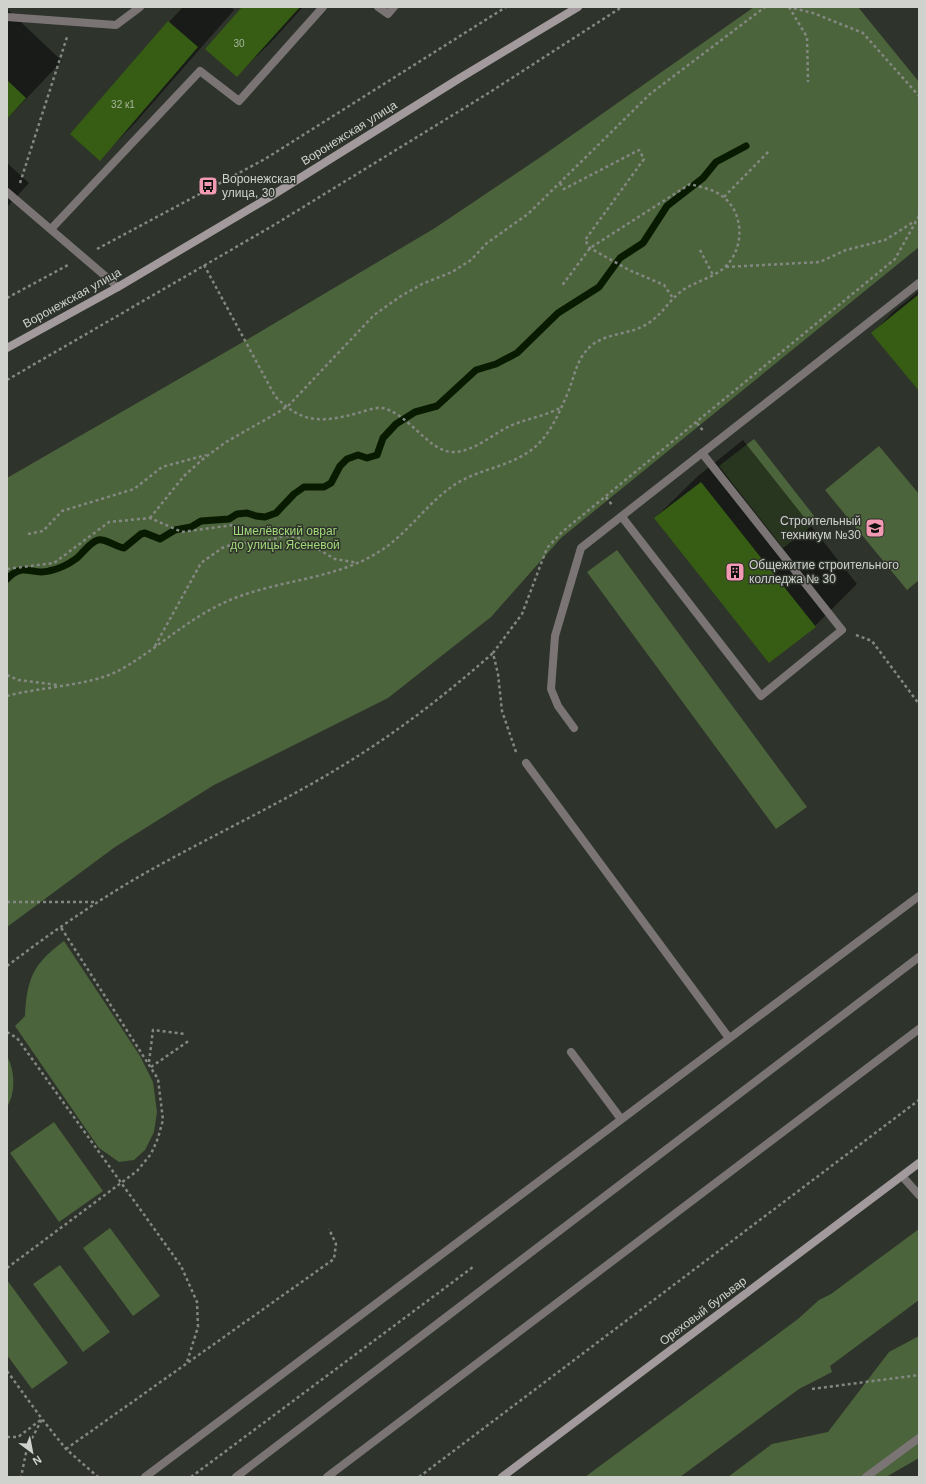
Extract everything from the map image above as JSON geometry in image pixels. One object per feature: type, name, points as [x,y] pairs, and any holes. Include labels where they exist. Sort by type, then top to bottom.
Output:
[{"type":"street","name":"Воронежская улица","points":[[7,348],[118,287],[268,198],[460,78],[578,7]]},
{"type":"street","name":"Ореховый бульвар","points":[[502,1477],[919,1163]]},
{"type":"lane","points":[[7,17],[116,25],[140,7]]},
{"type":"lane","points":[[51,229],[200,72],[239,101],[323,7]]},
{"type":"lane","points":[[378,7],[388,14],[394,7]]},
{"type":"lane","points":[[7,192],[118,287]]},
{"type":"lane","points":[[574,728],[558,706],[551,689],[555,636],[581,548],[919,283]]},
{"type":"lane","points":[[622,517],[761,696],[842,630],[702,453]]},
{"type":"lane","points":[[526,763],[729,1038]]},
{"type":"lane","points":[[145,1477],[919,896]]},
{"type":"lane","points":[[236,1477],[919,957]]},
{"type":"lane","points":[[327,1477],[919,1030]]},
{"type":"lane","points":[[571,1052],[621,1119]]},
{"type":"lane","points":[[902,1176],[919,1195]]},
{"type":"lane","points":[[866,1477],[919,1438]]},
{"type":"path","points":[[7,298],[265,159],[506,7]]},
{"type":"path","points":[[7,380],[274,225],[454,114],[622,7]]},
{"type":"path","points":[[150,518],[184,476],[209,454],[286,406],[374,315],[401,296],[422,284],[452,272],[471,260],[487,243],[528,214],[650,94],[765,7]]},
{"type":"path","points":[[788,7],[807,37],[808,82]]},
{"type":"path","points":[[788,7],[813,13],[863,33],[919,96]]},
{"type":"path","points":[[15,199],[72,22]]},
{"type":"path","points":[[560,183],[564,189],[638,150],[644,159],[585,240],[590,248],[629,270],[664,285],[673,298]]},
{"type":"path","points":[[724,197],[770,150]]},
{"type":"path","points":[[7,696],[60,686],[116,672],[194,618],[239,596],[333,571],[358,563],[376,554],[401,536],[436,497],[460,482],[524,455],[535,447],[553,426],[567,396],[576,366],[592,346],[604,338],[631,331],[646,325],[685,288],[713,275],[725,267],[734,257],[740,234],[739,223],[736,215],[724,197],[706,188],[690,184],[590,248],[561,287]]},
{"type":"path","points":[[7,966],[60,926],[97,902],[183,852],[283,801],[361,755],[417,717],[493,654],[522,614],[547,548],[562,532],[895,259],[919,216]]},
{"type":"path","points":[[725,267],[820,262],[846,250],[885,240],[916,221]]},
{"type":"path","points":[[700,250],[713,275]]},
{"type":"path","points":[[204,265],[275,396],[286,406],[307,417],[324,420],[382,408],[399,414],[438,447],[452,452],[465,451],[507,428],[545,416],[561,408]]},
{"type":"path","points":[[28,534],[42,531],[62,510],[134,489],[162,467],[209,454]]},
{"type":"path","points":[[7,569],[54,563],[109,522],[150,518],[182,532],[233,525],[236,543]]},
{"type":"path","points":[[154,647],[202,563],[222,548],[236,543],[260,543],[284,536],[297,537],[335,559],[358,563]]},
{"type":"path","points":[[872,641],[919,704]]},
{"type":"path","points":[[493,654],[498,674],[502,711],[516,753]]},
{"type":"path","points":[[7,675],[18,680],[60,686]]},
{"type":"path","points":[[7,902],[97,902]]},
{"type":"path","points":[[7,1268],[137,1171],[151,1154],[158,1138],[163,1120],[158,1079],[152,1067],[60,926]]},
{"type":"path","points":[[149,1062],[153,1030],[185,1034]]},
{"type":"path","points":[[7,1032],[17,1038],[180,1266],[197,1302],[198,1327],[187,1362]]},
{"type":"path","points":[[152,1067],[190,1040]]},
{"type":"path","points":[[419,1477],[919,1100]]},
{"type":"path","points":[[66,1449],[334,1259],[336,1244],[329,1229]]},
{"type":"path","points":[[192,1477],[473,1267]]},
{"type":"path","points":[[7,1371],[42,1420],[66,1449],[98,1477]]},
{"type":"path","points":[[812,1389],[919,1375]]},
{"type":"path","points":[[7,1437],[18,1436],[42,1420]]},
{"type":"path","points":[[21,1477],[27,1448],[42,1420]]},
{"type":"green space","name":"Шмелёвский овраг до улицы Ясеневой","points":[[754,7],[858,7],[919,82],[919,247],[561,538],[491,617],[388,698],[214,785],[115,847],[7,927],[7,478],[243,342],[435,228],[545,154]]},
{"type":"green space","points":[[754,439],[818,521],[783,548],[719,466]]},
{"type":"green space","points":[[879,446],[919,494],[919,580],[907,590],[825,490]]},
{"type":"green space","points":[[617,550],[807,807],[776,829],[587,572]]},
{"type":"green space","points":[[64,941],[140,1056],[153,1082],[157,1112],[154,1132],[145,1150],[134,1160],[119,1162],[99,1148],[15,1026],[25,1016],[28,991],[34,973],[45,957]]},
{"type":"green space","points":[[7,1056],[12,1068],[13,1088],[7,1107]]},
{"type":"green space","points":[[54,1122],[103,1191],[59,1222],[10,1153]]},
{"type":"green space","points":[[110,1228],[160,1296],[133,1316],[83,1248]]},
{"type":"green space","points":[[919,1229],[919,1300],[830,1366],[832,1372],[799,1389],[680,1477],[585,1477],[798,1319],[819,1300],[831,1294]]},
{"type":"green space","points":[[60,1265],[110,1332],[83,1352],[33,1284]]},
{"type":"green space","points":[[7,1280],[68,1363],[32,1389],[7,1355]]},
{"type":"green space","points":[[919,1336],[919,1458],[886,1477],[728,1477],[772,1444],[828,1432],[889,1352]]},
{"type":"building","points":[[242,7],[300,7],[237,77],[205,49]]},
{"type":"building","points":[[168,21],[198,47],[100,161],[70,134]]},
{"type":"building","points":[[7,80],[26,98],[7,119]]},
{"type":"building","points":[[919,294],[919,391],[871,333]]},
{"type":"building","name":"Общежитие строительного колледжа № 30","points":[[701,482],[816,627],[769,663],[654,518]]},
{"type":"waterway","points":[[7,579],[18,571],[28,570],[43,572],[60,568],[77,558],[89,545],[98,540],[104,540],[124,548],[141,534],[145,533],[160,539],[175,530],[191,527],[201,521],[229,519],[237,514],[247,513],[265,517],[276,513],[294,494],[304,487],[324,487],[331,483],[340,466],[347,459],[358,455],[367,458],[377,455],[383,438],[396,424],[415,412],[437,406],[476,370],[496,364],[517,353],[558,313],[599,287],[620,258],[643,243],[667,206],[703,178],[716,162],[746,146]]},
{"type":"place","name":"Воронежская улица, 30","points":[[208,186]]},
{"type":"place","name":"Строительный техникум №30","points":[[875,528]]},
{"type":"place","name":"Общежитие строительного колледжа № 30","points":[[735,572]]}]
